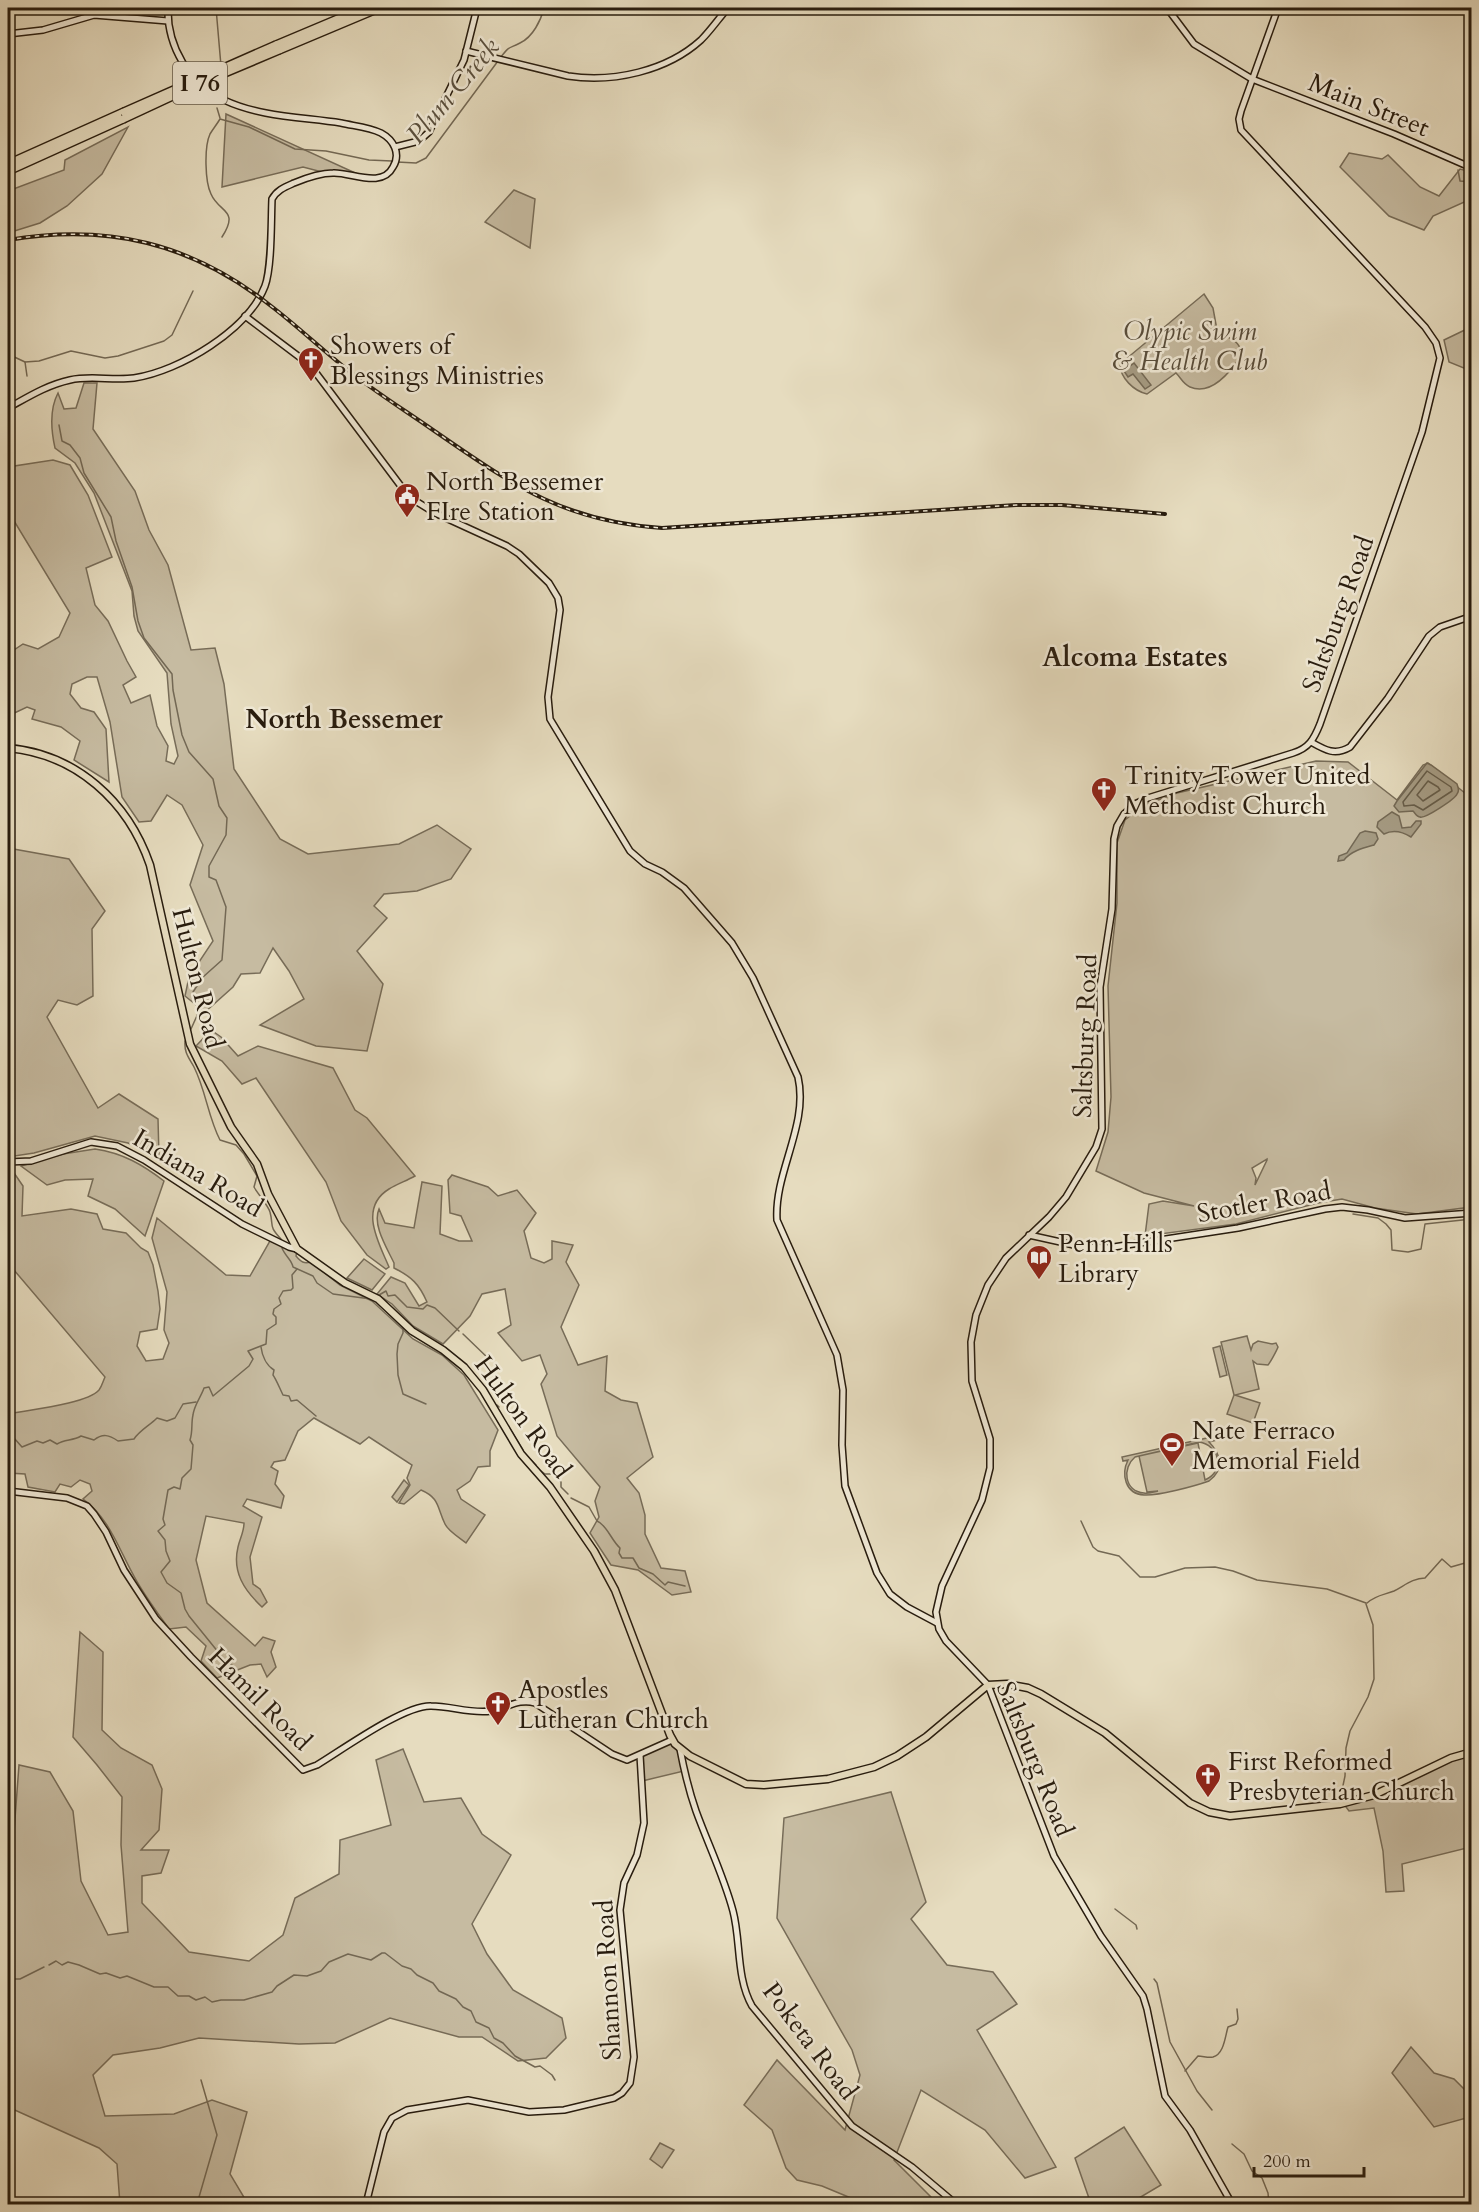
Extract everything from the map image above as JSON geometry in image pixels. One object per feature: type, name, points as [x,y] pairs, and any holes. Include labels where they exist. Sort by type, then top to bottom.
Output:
[{"type":"highway","name":"I 76","points":[[8,164],[278,48],[364,8]]},
{"type":"highway","name":"I 76","points":[[278,48],[379,8]]},
{"type":"highway","name":"I 76","points":[[8,171],[123,115]]},
{"type":"main road","name":"Hulton Road","points":[[8,747],[50,757],[78,771],[109,795],[131,823],[150,865],[190,1044],[231,1127],[257,1164],[268,1194],[297,1249],[345,1283],[384,1303],[412,1331],[456,1359],[477,1382],[515,1446],[550,1487],[606,1571],[672,1740],[680,1749],[718,1771],[747,1784],[764,1785],[842,1776],[874,1767],[906,1752],[988,1685]]},
{"type":"main road","points":[[988,1685],[1007,1683],[1041,1694],[1117,1741],[1190,1803],[1202,1810],[1219,1814],[1246,1814],[1350,1802],[1374,1795],[1451,1758],[1472,1752]]},
{"type":"street","points":[[8,408],[52,384],[91,377],[134,378],[184,362],[214,345],[258,301],[266,285],[274,194],[280,189],[321,174],[337,173],[374,178],[386,175],[394,165],[395,147],[383,134],[368,128],[268,113],[242,107],[219,98],[199,83],[186,68],[174,45],[168,21],[168,8]]},
{"type":"street","points":[[395,147],[415,142],[426,136],[461,67],[477,8]]},
{"type":"street","points":[[466,51],[581,78],[598,78],[659,66],[684,53],[702,39],[728,8]]},
{"type":"street","name":"Main Street","points":[[1167,8],[1194,45],[1252,79],[1394,134],[1472,168]]},
{"type":"street","name":"Saltsburg Road","points":[[1232,2205],[1190,2130],[1165,2096],[1143,1996],[1101,1936],[1054,1856],[988,1685],[951,1648],[942,1635],[936,1612],[939,1594],[982,1500],[990,1468],[990,1439],[972,1381],[971,1342],[975,1320],[984,1294],[999,1267],[1066,1197],[1096,1147],[1102,1129],[1100,987],[1112,909],[1114,839],[1119,822],[1130,809],[1148,798],[1293,753],[1305,748],[1311,742],[1320,724],[1415,455],[1437,372],[1440,354],[1436,343],[1425,327],[1244,134],[1239,119],[1278,8]]},
{"type":"street","points":[[8,34],[43,30],[94,15],[168,21]]},
{"type":"street","points":[[245,316],[310,365],[409,497],[435,513],[507,546],[519,554],[549,583],[558,598],[560,610],[548,697],[550,719],[630,851],[645,864],[662,872],[684,888],[732,943],[753,978],[798,1077],[801,1089],[800,1107],[778,1201],[777,1220],[837,1355],[842,1373],[842,1446],[845,1486],[877,1573],[890,1594],[938,1623]]},
{"type":"street","points":[[1311,742],[1335,753],[1350,747],[1388,698],[1429,636],[1440,627],[1472,616]]},
{"type":"street","name":"Indiana Road","points":[[8,1162],[31,1161],[91,1142],[117,1146],[144,1160],[242,1224],[297,1249]]},
{"type":"street","name":"Stotler Road","points":[[1029,1235],[1083,1247],[1107,1248],[1238,1228],[1342,1207],[1405,1218],[1472,1213]]},
{"type":"street","name":"Hamil Road","points":[[8,1491],[67,1498],[87,1506],[106,1532],[124,1570],[156,1619],[303,1770],[317,1765],[410,1711],[429,1705],[476,1712],[491,1711],[528,1701],[535,1703],[619,1758],[627,1760],[672,1740]]},
{"type":"street","name":"Poketa Road","points":[[680,1749],[696,1811],[733,1909],[744,1983],[752,2006],[852,2126],[912,2167],[956,2205]]},
{"type":"street","name":"Shannon Road","points":[[366,2205],[384,2132],[392,2118],[407,2110],[468,2100],[529,2112],[554,2111],[614,2098],[630,2084],[634,2057],[620,1910],[624,1883],[638,1855],[644,1823],[640,1755]]},
{"type":"green space","points":[[226,114],[364,177],[326,173],[303,167],[222,187]]},
{"type":"green space","points":[[128,127],[102,174],[67,206],[40,223],[8,233],[8,191],[64,170],[65,160]]},
{"type":"green space","points":[[1349,153],[1382,159],[1388,155],[1420,187],[1439,196],[1460,169],[1471,172],[1471,199],[1433,216],[1424,230],[1389,216],[1340,167]]},
{"type":"green space","points":[[514,190],[535,199],[530,248],[485,222]]},
{"type":"green space","name":"Olypic Swim & Health Club","points":[[1204,294],[1213,308],[1217,330],[1233,340],[1241,350],[1241,356],[1237,362],[1220,380],[1205,388],[1190,387],[1176,373],[1147,394],[1133,387],[1122,374],[1120,364]]},
{"type":"green space","points":[[1471,327],[1471,371],[1449,362],[1444,340]]},
{"type":"green space","points":[[84,383],[97,383],[93,429],[135,491],[149,530],[168,565],[191,650],[215,648],[224,684],[234,769],[280,839],[308,854],[399,844],[437,825],[471,849],[451,879],[417,891],[384,894],[374,906],[387,918],[357,951],[383,984],[367,1051],[316,1046],[260,1025],[304,999],[273,948],[260,973],[241,974],[233,987],[205,1012],[185,996],[189,977],[213,941],[190,885],[203,845],[182,805],[167,795],[151,821],[139,822],[122,797],[110,722],[97,677],[87,677],[72,684],[70,694],[81,708],[94,712],[106,729],[109,782],[74,760],[80,741],[61,727],[32,719],[35,710],[27,707],[8,716],[8,654],[23,644],[38,649],[59,637],[70,613],[8,511],[8,467],[53,460],[70,465],[88,495],[112,557],[86,568],[95,605],[108,621],[136,677],[123,685],[131,703],[150,695],[157,726],[168,746],[166,761],[174,764],[178,756],[171,724],[167,673],[138,631],[132,591],[94,493],[75,463],[55,448],[52,420],[53,406],[58,393],[64,409],[76,408]]},
{"type":"green space","points":[[1316,761],[1348,762],[1397,800],[1423,765],[1428,763],[1471,798],[1471,1207],[1417,1214],[1375,1208],[1342,1199],[1236,1224],[1145,1236],[1149,1204],[1163,1201],[1194,1206],[1144,1193],[1096,1171],[1108,1132],[1111,1097],[1108,986],[1117,903],[1117,843],[1125,820],[1144,805],[1177,793]],"holes":[[[1267,1159],[1255,1185],[1256,1178],[1252,1168]]]},
{"type":"green space","points":[[8,848],[69,859],[105,911],[92,929],[93,996],[77,1005],[58,1000],[47,1017],[98,1108],[119,1094],[158,1119],[159,1157],[128,1143],[95,1136],[34,1153],[8,1157]]},
{"type":"green space","points":[[211,1030],[221,1037],[238,1056],[258,1046],[333,1068],[355,1110],[367,1118],[415,1176],[389,1189],[380,1197],[375,1206],[373,1216],[376,1237],[389,1267],[386,1269],[367,1255],[341,1221],[326,1182],[256,1078],[242,1084],[222,1061],[196,1046]]},
{"type":"green space","points":[[95,1149],[115,1153],[132,1160],[164,1181],[145,1236],[115,1209],[88,1196],[93,1179],[65,1180],[47,1185],[21,1166],[63,1154]]},
{"type":"green space","points":[[8,1167],[23,1186],[22,1216],[71,1209],[97,1214],[103,1229],[126,1233],[148,1252],[153,1265],[160,1309],[157,1329],[140,1332],[137,1346],[146,1361],[163,1359],[169,1343],[164,1330],[167,1292],[152,1238],[157,1218],[226,1275],[250,1276],[270,1241],[297,1251],[296,1256],[301,1261],[311,1262],[340,1285],[372,1301],[413,1339],[442,1355],[464,1375],[498,1430],[490,1451],[490,1466],[478,1467],[470,1481],[457,1490],[461,1499],[485,1515],[466,1543],[447,1527],[435,1500],[427,1493],[421,1490],[404,1504],[399,1503],[410,1485],[407,1478],[412,1465],[369,1437],[360,1444],[314,1418],[298,1431],[285,1460],[274,1462],[271,1467],[278,1471],[275,1484],[284,1496],[281,1508],[247,1499],[243,1506],[262,1517],[250,1557],[253,1584],[260,1589],[267,1602],[262,1607],[245,1587],[238,1572],[238,1547],[244,1523],[206,1516],[196,1560],[207,1603],[255,1646],[263,1637],[275,1641],[271,1652],[276,1667],[267,1677],[261,1664],[250,1665],[217,1678],[201,1661],[206,1646],[186,1627],[169,1629],[147,1598],[107,1525],[92,1506],[83,1499],[92,1491],[90,1484],[80,1480],[71,1487],[60,1484],[55,1492],[28,1487],[25,1474],[8,1473],[8,1414],[82,1399],[99,1390],[105,1377],[8,1263]]},
{"type":"green space","points":[[452,1175],[488,1187],[498,1196],[517,1190],[536,1213],[524,1231],[531,1258],[544,1263],[552,1259],[552,1241],[573,1245],[566,1262],[579,1285],[561,1327],[578,1365],[607,1356],[605,1391],[621,1400],[637,1403],[653,1457],[627,1478],[639,1493],[645,1515],[645,1534],[661,1568],[685,1571],[691,1592],[672,1595],[638,1570],[611,1565],[590,1533],[599,1517],[595,1501],[600,1487],[557,1436],[541,1384],[547,1374],[540,1355],[522,1361],[498,1333],[511,1325],[505,1289],[482,1294],[470,1316],[443,1344],[413,1326],[392,1304],[377,1294],[391,1277],[405,1283],[419,1306],[427,1302],[414,1282],[394,1268],[377,1222],[379,1209],[385,1223],[414,1228],[422,1182],[442,1186],[440,1234],[459,1241],[472,1241],[461,1216],[450,1213],[448,1180]]},
{"type":"green space","points":[[364,1259],[385,1274],[372,1290],[347,1278]]},
{"type":"green space","points":[[1247,1336],[1251,1350],[1253,1344],[1258,1341],[1276,1343],[1278,1347],[1268,1365],[1257,1364],[1253,1361],[1259,1389],[1235,1395],[1260,1403],[1253,1423],[1227,1414],[1234,1395],[1221,1342]]},
{"type":"green space","points":[[1220,1346],[1227,1375],[1220,1377],[1213,1348]]},
{"type":"green space","name":"Nate Ferraco Memorial Field","points":[[1216,1436],[1217,1440],[1209,1442],[1220,1462],[1217,1472],[1209,1481],[1186,1488],[1144,1495],[1132,1491],[1129,1487],[1125,1477],[1128,1460],[1123,1461],[1122,1457]],"holes":[[[1199,1442],[1206,1444],[1215,1453],[1218,1465],[1212,1476],[1205,1480],[1198,1443],[1143,1455]],[[1139,1456],[1147,1492],[1158,1491],[1147,1493],[1137,1491],[1129,1484],[1128,1467],[1135,1457]]]},
{"type":"green space","points":[[404,1480],[409,1485],[397,1502],[392,1497]]},
{"type":"green space","points":[[80,1632],[103,1652],[102,1730],[121,1748],[152,1765],[162,1789],[159,1830],[141,1850],[169,1850],[161,1873],[142,1876],[142,1903],[189,1952],[249,1961],[283,1935],[295,1898],[339,1874],[340,1840],[391,1825],[376,1760],[403,1749],[424,1802],[461,1798],[482,1834],[511,1855],[472,1924],[487,1954],[513,1990],[562,2018],[566,2038],[546,2058],[518,2061],[482,2037],[459,2037],[390,2018],[335,2043],[299,2044],[199,2038],[160,2048],[113,2055],[93,2075],[105,2116],[174,2114],[212,2100],[247,2112],[230,2174],[248,2204],[120,2204],[117,2164],[99,2148],[8,2107],[8,1912],[19,1765],[50,1772],[73,1811],[81,1881],[108,1935],[128,1932],[121,1845],[122,1797],[73,1737]]},
{"type":"green space","points":[[672,1740],[680,1749],[684,1771],[642,1781],[640,1755]]},
{"type":"green space","points":[[1471,1752],[1471,1847],[1402,1864],[1404,1891],[1386,1892],[1383,1851],[1374,1808],[1349,1811],[1343,1803],[1374,1795],[1451,1758]]},
{"type":"green space","points":[[891,1792],[926,1902],[911,1919],[947,1965],[993,1972],[1017,2004],[977,2030],[1056,2167],[1025,2178],[985,2130],[921,2090],[894,2160],[938,2204],[861,2204],[822,2186],[797,2180],[786,2168],[772,2130],[744,2105],[777,2060],[845,2130],[860,2075],[852,2050],[777,1918],[784,1818]]},
{"type":"green space","points":[[1411,2047],[1434,2073],[1454,2079],[1471,2096],[1470,2117],[1434,2127],[1392,2073]]},
{"type":"green space","points":[[1124,2127],[1161,2185],[1129,2204],[1091,2204],[1075,2158]]},
{"type":"green space","points":[[660,2143],[674,2150],[662,2168],[650,2159]]},
{"type":"water","points":[[1134,363],[1151,385],[1145,389],[1133,374],[1128,377],[1124,371]]},
{"type":"water","points":[[1427,763],[1457,784],[1458,793],[1446,804],[1423,817],[1413,811],[1399,812],[1394,806]]},
{"type":"water","points":[[1392,812],[1399,816],[1402,828],[1411,827],[1416,821],[1421,821],[1411,837],[1398,832],[1384,834],[1377,827],[1378,822]]},
{"type":"water","points":[[1365,831],[1376,833],[1378,839],[1374,845],[1358,850],[1344,860],[1338,861],[1339,856],[1347,853],[1360,833]]},
{"type":"waterway","points":[[216,8],[221,66]]},
{"type":"waterway","name":"Plum Creek","points":[[501,57],[508,49],[529,37],[539,23],[544,8]]},
{"type":"waterway","name":"Plum Creek","points":[[397,162],[416,163],[426,158],[498,61]]},
{"type":"waterway","points":[[221,77],[222,96]]},
{"type":"waterway","points":[[217,108],[220,118]]},
{"type":"waterway","name":"Plum Creek","points":[[222,237],[227,228],[229,216],[211,194],[207,181],[206,164],[208,140],[220,119],[249,127],[295,149],[326,151],[369,160],[392,161]]},
{"type":"waterway","points":[[1458,170],[1460,181],[1472,182]]},
{"type":"waterway","name":"Plum Creek","points":[[8,354],[25,362],[39,361],[71,351],[105,358],[164,341],[172,335],[193,291]]},
{"type":"waterway","points":[[25,362],[27,376]]},
{"type":"waterway","points":[[59,425],[62,441],[70,445],[80,458],[84,473],[111,517],[116,541],[132,587],[138,621],[144,638],[172,674],[182,735],[189,752],[213,779],[219,806],[227,818],[226,835],[209,866],[209,877],[216,880],[226,907],[222,960],[203,977],[193,992],[200,1009],[191,1029]]},
{"type":"waterway","points":[[185,1041],[186,1052],[198,1076],[220,1140],[236,1145],[244,1154],[257,1176],[254,1187],[269,1210],[273,1228],[281,1239]]},
{"type":"waterway","points":[[1353,1214],[1378,1218],[1391,1230],[1392,1250],[1408,1252],[1421,1249],[1425,1224],[1472,1219]]},
{"type":"waterway","points":[[282,1248],[293,1267],[313,1276],[317,1283],[333,1294],[371,1299]]},
{"type":"waterway","points":[[232,1665],[223,1658],[189,1616],[181,1593],[167,1583],[161,1572],[170,1561],[165,1540],[158,1531],[165,1525],[163,1519],[168,1490],[174,1487],[180,1489],[182,1478],[191,1469],[192,1418],[204,1388],[209,1387],[213,1396],[249,1366],[253,1359],[248,1351],[266,1344],[267,1330],[276,1324],[274,1309],[281,1304],[279,1298],[283,1291],[293,1288],[292,1275],[297,1269]]},
{"type":"waterway","points":[[379,1295],[386,1291],[388,1296],[395,1295],[407,1307],[423,1309],[427,1305],[435,1308],[459,1331]]},
{"type":"waterway","points":[[386,1310],[403,1328],[397,1354],[398,1375],[403,1394],[426,1404]]},
{"type":"waterway","points":[[463,1334],[490,1360]]},
{"type":"waterway","points":[[261,1347],[265,1360],[274,1370],[273,1375],[283,1395],[289,1396],[291,1401],[297,1400],[316,1416]]},
{"type":"waterway","points":[[8,1440],[14,1438],[22,1447],[37,1441],[43,1443],[50,1440],[57,1444],[81,1436],[94,1440],[103,1436],[109,1436],[118,1441],[134,1439],[157,1418],[167,1421],[175,1418],[183,1404],[196,1402]]},
{"type":"waterway","points":[[510,1429],[523,1450]]},
{"type":"waterway","points":[[527,1456],[536,1465]]},
{"type":"waterway","points":[[541,1471],[545,1474],[552,1474],[561,1482],[561,1487],[568,1494]]},
{"type":"waterway","points":[[571,1498],[589,1507],[597,1521],[604,1526],[620,1548],[619,1553],[622,1558],[633,1558],[639,1568],[653,1574],[665,1585],[668,1582],[685,1586]]},
{"type":"waterway","points":[[1081,1521],[1093,1547],[1098,1551],[1119,1556],[1140,1577],[1155,1577],[1185,1568],[1215,1567],[1257,1580],[1327,1589],[1366,1603]]},
{"type":"waterway","points":[[1367,1603],[1413,1581],[1425,1578],[1442,1559],[1451,1567],[1472,1561]]},
{"type":"waterway","points":[[1341,1795],[1350,1731],[1368,1697],[1374,1679],[1373,1625],[1366,1604]]},
{"type":"waterway","points":[[1115,1909],[1136,1925],[1137,1929]]},
{"type":"waterway","points":[[49,1965],[56,1961],[62,1965],[68,1962],[100,1974],[106,1973],[120,1978],[127,1976],[154,1987],[168,1987],[178,1996],[189,1996],[196,2000],[205,1997],[212,2002],[244,2000],[272,1992],[294,1975],[307,1976],[321,1971],[329,1962],[348,1954],[371,1960],[385,1953],[402,1966],[433,1983],[439,1991],[456,1999],[463,2007],[471,2011],[476,2022],[489,2028],[494,2038],[503,2043],[515,2056],[535,2067],[540,2066],[555,2080]]},
{"type":"waterway","points":[[8,1979],[20,1979],[44,1967]]},
{"type":"waterway","points":[[1154,1979],[1157,1983],[1170,2042],[1197,2091],[1212,2110]]},
{"type":"waterway","points":[[1185,2071],[1198,2056],[1213,2057],[1220,2052],[1228,2027],[1236,2024],[1238,2019],[1237,2009]]},
{"type":"waterway","points":[[197,2204],[217,2135],[201,2080]]},
{"type":"waterway","points":[[1232,2144],[1244,2154],[1252,2171],[1262,2178],[1268,2193],[1269,2204]]},
{"type":"railway","points":[[8,240],[45,235],[80,234],[114,237],[147,243],[179,253],[210,267],[241,284],[366,384],[488,468],[540,497],[595,517],[662,528],[1016,505],[1062,505],[1165,514]]},
{"type":"place","name":"Showers of Blessings Ministries","points":[[311,383]]},
{"type":"place","name":"North Bessemer FIre Station","points":[[407,519]]},
{"type":"place","name":"Trinity Tower United Methodist Church","points":[[1104,813]]},
{"type":"place","name":"Penn Hills Library","points":[[1039,1281]]},
{"type":"place","name":"Nate Ferraco Memorial Field","points":[[1172,1468]]},
{"type":"place","name":"Apostles Lutheran Church","points":[[498,1727]]},
{"type":"place","name":"First Reformed Presbyterian Church","points":[[1208,1799]]},
{"type":"district","name":"Alcoma Estates","points":[[1135,657]]},
{"type":"district","name":"North Bessemer","points":[[344,719]]}]
